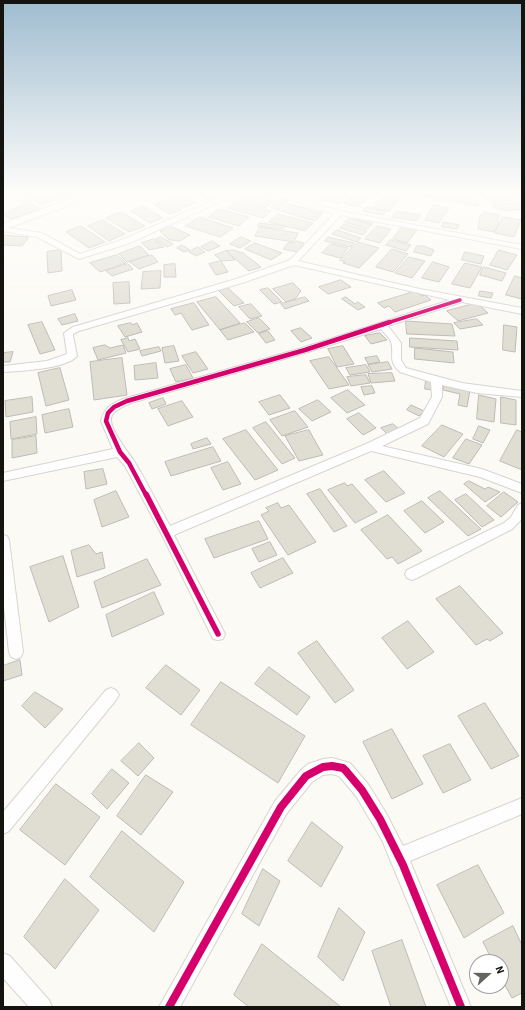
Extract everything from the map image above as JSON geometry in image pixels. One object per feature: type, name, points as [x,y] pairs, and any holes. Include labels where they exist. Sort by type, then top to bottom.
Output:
[{"type":"street","points":[[46,239],[79,257],[131,239]]},
{"type":"street","points":[[3,369],[34,366],[64,360],[72,356],[73,351],[68,337],[69,333],[76,329],[239,281],[293,262],[314,239]]},
{"type":"street","points":[[481,239],[522,247]]},
{"type":"street","points":[[293,262],[420,292],[522,311]]},
{"type":"street","points":[[218,634],[167,533],[129,463],[120,452],[106,421],[108,413],[114,407],[128,401],[312,348],[460,300]]},
{"type":"street","points":[[383,325],[396,343],[395,356],[398,366],[436,381],[488,391],[522,394]]},
{"type":"street","points":[[167,533],[370,447],[424,421],[428,417],[437,397],[436,381]]},
{"type":"street","points":[[370,447],[482,473],[522,489]]},
{"type":"street","points":[[3,477],[120,452]]},
{"type":"street","points":[[412,574],[508,526],[515,520],[522,508]]},
{"type":"street","points":[[3,540],[16,652]]},
{"type":"street","points":[[3,825],[111,695]]},
{"type":"street","points":[[169,1007],[281,807],[296,786],[311,770],[330,766],[344,768],[362,789],[380,818],[399,857],[461,1007]]},
{"type":"street","points":[[399,857],[522,806]]},
{"type":"street","points":[[3,963],[42,1007]]},
{"type":"building","points":[[3,239],[27,239],[22,246],[3,245]]},
{"type":"building","points":[[76,239],[101,239],[105,242],[89,248]]},
{"type":"building","points":[[154,239],[164,247],[149,250],[142,243]]},
{"type":"building","points":[[156,239],[165,239],[173,244],[167,247]]},
{"type":"building","points":[[168,239],[183,239],[180,241]]},
{"type":"building","points":[[238,239],[246,239],[251,241],[240,248],[230,244]]},
{"type":"building","points":[[275,239],[295,239],[294,242]]},
{"type":"building","points":[[326,239],[337,239],[354,243],[351,247],[325,241]]},
{"type":"building","points":[[348,239],[360,239],[357,242]]},
{"type":"building","points":[[366,239],[383,239],[380,243]]},
{"type":"building","points":[[393,239],[410,239],[407,243]]},
{"type":"building","points":[[391,240],[411,245],[406,251],[386,245]]},
{"type":"building","points":[[212,241],[220,246],[208,251],[201,247]]},
{"type":"building","points":[[297,241],[304,243],[297,252],[283,249],[289,242],[294,243]]},
{"type":"building","points":[[358,242],[379,248],[359,268],[343,263],[345,262],[340,260]]},
{"type":"building","points":[[255,243],[282,253],[271,260],[245,249]]},
{"type":"building","points":[[331,244],[348,248],[340,258],[322,253]]},
{"type":"building","points":[[182,245],[190,250],[184,252],[177,248]]},
{"type":"building","points":[[140,246],[149,255],[127,262],[119,254]]},
{"type":"building","points":[[417,246],[424,246],[434,250],[431,256],[414,252]]},
{"type":"building","points":[[198,247],[205,252],[196,256],[189,252]]},
{"type":"building","points":[[392,249],[408,254],[393,272],[376,267]]},
{"type":"building","points":[[61,250],[62,271],[48,273],[47,252]]},
{"type":"building","points":[[233,250],[243,253],[261,267],[249,271],[226,251]]},
{"type":"building","points":[[499,250],[517,255],[507,270],[490,265]]},
{"type":"building","points":[[226,251],[235,260],[222,261],[215,255]]},
{"type":"building","points":[[465,252],[484,256],[481,264],[462,260]]},
{"type":"building","points":[[117,255],[126,263],[100,272],[90,263]]},
{"type":"building","points":[[152,255],[158,262],[139,269],[130,262]]},
{"type":"building","points":[[409,257],[425,261],[412,278],[395,273]]},
{"type":"building","points":[[221,261],[228,272],[216,275],[209,264]]},
{"type":"building","points":[[433,262],[449,267],[439,282],[422,278]]},
{"type":"building","points":[[465,263],[482,267],[470,288],[452,284]]},
{"type":"building","points":[[128,264],[133,269],[112,276],[106,271]]},
{"type":"building","points":[[175,264],[176,277],[164,277],[164,265]]},
{"type":"building","points":[[484,267],[506,273],[502,281],[480,275]]},
{"type":"building","points":[[161,271],[160,288],[141,289],[143,272]]},
{"type":"building","points":[[515,276],[522,278],[522,299],[506,295]]},
{"type":"building","points":[[341,280],[351,287],[328,294],[319,287]]},
{"type":"building","points":[[129,282],[130,303],[114,304],[113,283]]},
{"type":"building","points":[[293,283],[301,291],[295,299],[286,302],[273,289]]},
{"type":"building","points":[[228,288],[244,303],[234,306],[219,291]]},
{"type":"building","points":[[268,288],[282,302],[274,304],[260,290]]},
{"type":"building","points":[[72,290],[76,300],[51,306],[48,296]]},
{"type":"building","points":[[416,291],[422,296],[425,295],[431,300],[395,312],[389,306],[384,308],[378,303]]},
{"type":"building","points":[[480,291],[493,293],[491,298],[479,296]]},
{"type":"building","points":[[216,297],[240,323],[220,330],[197,302]]},
{"type":"building","points":[[305,297],[309,301],[285,309],[281,304]]},
{"type":"building","points":[[346,297],[355,304],[358,302],[365,307],[358,310],[342,299]]},
{"type":"building","points":[[194,303],[209,325],[192,330],[181,313],[175,315],[171,309]]},
{"type":"building","points":[[477,303],[488,313],[458,321],[447,311]]},
{"type":"building","points":[[251,304],[262,316],[250,319],[239,307]]},
{"type":"building","points":[[75,314],[78,321],[62,325],[58,319]]},
{"type":"building","points":[[259,318],[270,329],[258,333],[247,322]]},
{"type":"building","points":[[477,319],[483,325],[460,329],[454,323]]},
{"type":"building","points":[[406,321],[452,324],[455,336],[407,334]]},
{"type":"building","points":[[42,322],[55,350],[40,354],[28,325]]},
{"type":"building","points":[[131,323],[132,325],[137,323],[142,332],[125,337],[118,326]]},
{"type":"building","points":[[245,323],[254,332],[228,340],[220,330]]},
{"type":"building","points":[[504,325],[517,327],[515,352],[503,350]]},
{"type":"building","points":[[301,328],[312,338],[301,342],[291,331]]},
{"type":"building","points":[[268,331],[275,340],[266,343],[259,334]]},
{"type":"building","points":[[380,333],[387,340],[371,344],[365,336]]},
{"type":"building","points":[[128,338],[129,341],[135,339],[140,349],[128,352],[121,340]]},
{"type":"building","points":[[410,338],[457,341],[458,350],[410,347]]},
{"type":"building","points":[[105,345],[110,348],[123,345],[126,353],[98,360],[93,348]]},
{"type":"building","points":[[174,346],[179,361],[165,363],[162,348]]},
{"type":"building","points":[[343,346],[354,364],[337,367],[328,349]]},
{"type":"building","points":[[159,347],[161,351],[142,356],[140,351]]},
{"type":"building","points":[[415,348],[453,352],[454,363],[415,359]]},
{"type":"building","points":[[13,352],[10,362],[3,362],[3,353]]},
{"type":"building","points":[[196,352],[208,369],[193,373],[182,356]]},
{"type":"building","points":[[377,356],[380,362],[368,364],[365,358]]},
{"type":"building","points":[[329,357],[349,385],[329,389],[310,361]]},
{"type":"building","points":[[122,358],[127,395],[94,400],[90,362]]},
{"type":"building","points":[[388,362],[392,369],[372,372],[368,365]]},
{"type":"building","points":[[156,363],[158,378],[135,380],[134,366]]},
{"type":"building","points":[[186,365],[193,378],[176,382],[170,369]]},
{"type":"building","points":[[366,365],[370,372],[350,375],[346,368]]},
{"type":"building","points":[[60,368],[69,400],[46,406],[38,373]]},
{"type":"building","points":[[392,373],[395,381],[371,383],[368,374]]},
{"type":"building","points":[[366,375],[370,383],[351,386],[347,377]]},
{"type":"building","points":[[426,380],[435,382],[434,390],[425,389]]},
{"type":"building","points":[[445,384],[470,390],[467,407],[458,405],[460,394],[443,390]]},
{"type":"building","points":[[372,386],[375,393],[364,395],[361,387]]},
{"type":"building","points":[[348,390],[365,405],[347,413],[331,398]]},
{"type":"building","points":[[280,395],[290,408],[269,415],[259,402]]},
{"type":"building","points":[[479,395],[496,399],[494,422],[477,419]]},
{"type":"building","points":[[32,397],[33,412],[6,417],[5,401]]},
{"type":"building","points":[[501,397],[516,400],[516,425],[501,423]]},
{"type":"building","points":[[163,398],[166,404],[152,409],[149,403]]},
{"type":"building","points":[[318,400],[331,412],[312,421],[299,409]]},
{"type":"building","points":[[182,401],[193,417],[168,426],[158,409]]},
{"type":"building","points":[[411,405],[424,411],[419,416],[407,410]]},
{"type":"building","points":[[69,409],[73,427],[45,433],[42,415]]},
{"type":"building","points":[[295,411],[308,427],[282,436],[270,420]]},
{"type":"building","points":[[359,413],[376,428],[363,435],[347,419]]},
{"type":"building","points":[[36,417],[37,434],[11,439],[10,422]]},
{"type":"building","points":[[266,422],[295,458],[282,464],[253,428]]},
{"type":"building","points":[[393,424],[399,429],[387,434],[381,428]]},
{"type":"building","points":[[442,425],[463,434],[444,457],[422,446]]},
{"type":"building","points":[[479,426],[490,430],[483,443],[473,439]]},
{"type":"building","points":[[246,430],[278,470],[255,480],[223,439]]},
{"type":"building","points":[[309,430],[323,455],[299,461],[285,436]]},
{"type":"building","points":[[517,430],[522,432],[522,470],[500,461]]},
{"type":"building","points":[[36,436],[37,453],[12,458],[12,440]]},
{"type":"building","points":[[207,438],[211,444],[193,449],[191,444]]},
{"type":"building","points":[[466,439],[482,445],[469,464],[453,458]]},
{"type":"building","points":[[213,447],[221,461],[171,476],[165,462]]},
{"type":"building","points":[[228,462],[241,484],[223,490],[211,468]]},
{"type":"building","points":[[103,469],[107,484],[86,489],[84,472]]},
{"type":"building","points":[[384,471],[405,493],[386,502],[365,480]]},
{"type":"building","points":[[469,481],[485,489],[488,487],[500,492],[485,502],[464,484]]},
{"type":"building","points":[[345,483],[347,486],[352,484],[377,512],[355,523],[328,490]]},
{"type":"building","points":[[320,489],[347,526],[334,532],[307,494]]},
{"type":"building","points":[[116,491],[129,517],[102,527],[94,500]]},
{"type":"building","points":[[440,491],[481,529],[468,536],[428,498]]},
{"type":"building","points":[[504,492],[518,502],[501,517],[487,506]]},
{"type":"building","points":[[466,494],[494,520],[482,527],[455,500]]},
{"type":"building","points":[[422,501],[444,522],[425,533],[404,511]]},
{"type":"building","points":[[278,503],[281,508],[289,505],[316,542],[288,555],[261,515],[269,511],[266,508]]},
{"type":"building","points":[[388,515],[422,551],[398,564],[392,557],[387,559],[361,530]]},
{"type":"building","points":[[259,521],[268,539],[214,558],[205,539]]},
{"type":"building","points":[[270,542],[277,555],[259,562],[252,549]]},
{"type":"building","points":[[89,545],[96,554],[102,552],[105,568],[77,577],[71,551]]},
{"type":"building","points":[[63,556],[79,607],[49,622],[30,567]]},
{"type":"building","points":[[283,558],[293,573],[260,588],[251,573]]},
{"type":"building","points":[[147,559],[161,585],[102,608],[94,582]]},
{"type":"building","points":[[460,586],[503,633],[490,641],[487,639],[476,645],[436,599]]},
{"type":"building","points":[[154,592],[164,614],[112,637],[106,615]]},
{"type":"building","points":[[408,621],[434,652],[407,669],[382,638]]},
{"type":"building","points":[[317,641],[354,690],[335,703],[298,653]]},
{"type":"building","points":[[20,660],[22,675],[3,681],[3,666]]},
{"type":"building","points":[[166,665],[200,690],[181,715],[146,688]]},
{"type":"building","points":[[269,667],[310,697],[297,715],[255,684]]},
{"type":"building","points":[[221,682],[305,736],[278,783],[191,725]]},
{"type":"building","points":[[35,692],[63,709],[45,728],[22,706]]},
{"type":"building","points":[[485,703],[519,756],[491,769],[458,716]]},
{"type":"building","points":[[392,729],[423,784],[392,799],[363,742]]},
{"type":"building","points":[[139,743],[154,758],[138,776],[121,761]]},
{"type":"building","points":[[450,744],[471,780],[443,793],[423,756]]},
{"type":"building","points":[[112,769],[129,783],[107,809],[92,794]]},
{"type":"building","points":[[146,775],[173,792],[141,835],[117,816]]},
{"type":"building","points":[[56,784],[100,817],[65,865],[20,830]]},
{"type":"building","points":[[312,822],[343,847],[321,887],[288,861]]},
{"type":"building","points":[[122,831],[184,882],[154,932],[90,877]]},
{"type":"building","points":[[478,865],[504,913],[464,938],[437,885]]},
{"type":"building","points":[[263,869],[280,881],[259,926],[242,914]]},
{"type":"building","points":[[65,879],[99,910],[55,969],[24,937]]},
{"type":"building","points":[[339,908],[365,932],[343,981],[318,957]]},
{"type":"building","points":[[513,926],[522,945],[522,993],[512,998],[509,993],[509,954],[489,954],[483,942]]},
{"type":"building","points":[[402,940],[426,1007],[391,1007],[372,951]]},
{"type":"building","points":[[262,944],[341,1007],[249,1007],[234,995]]},
{"type":"cycle path","points":[[218,634],[167,533],[129,463],[120,452],[106,421],[108,413],[114,407],[127,401],[305,350],[460,300]]},
{"type":"cycle path","points":[[169,1007],[281,807],[306,776],[314,770],[332,766],[343,768],[372,804],[403,865],[461,1007]]}]
